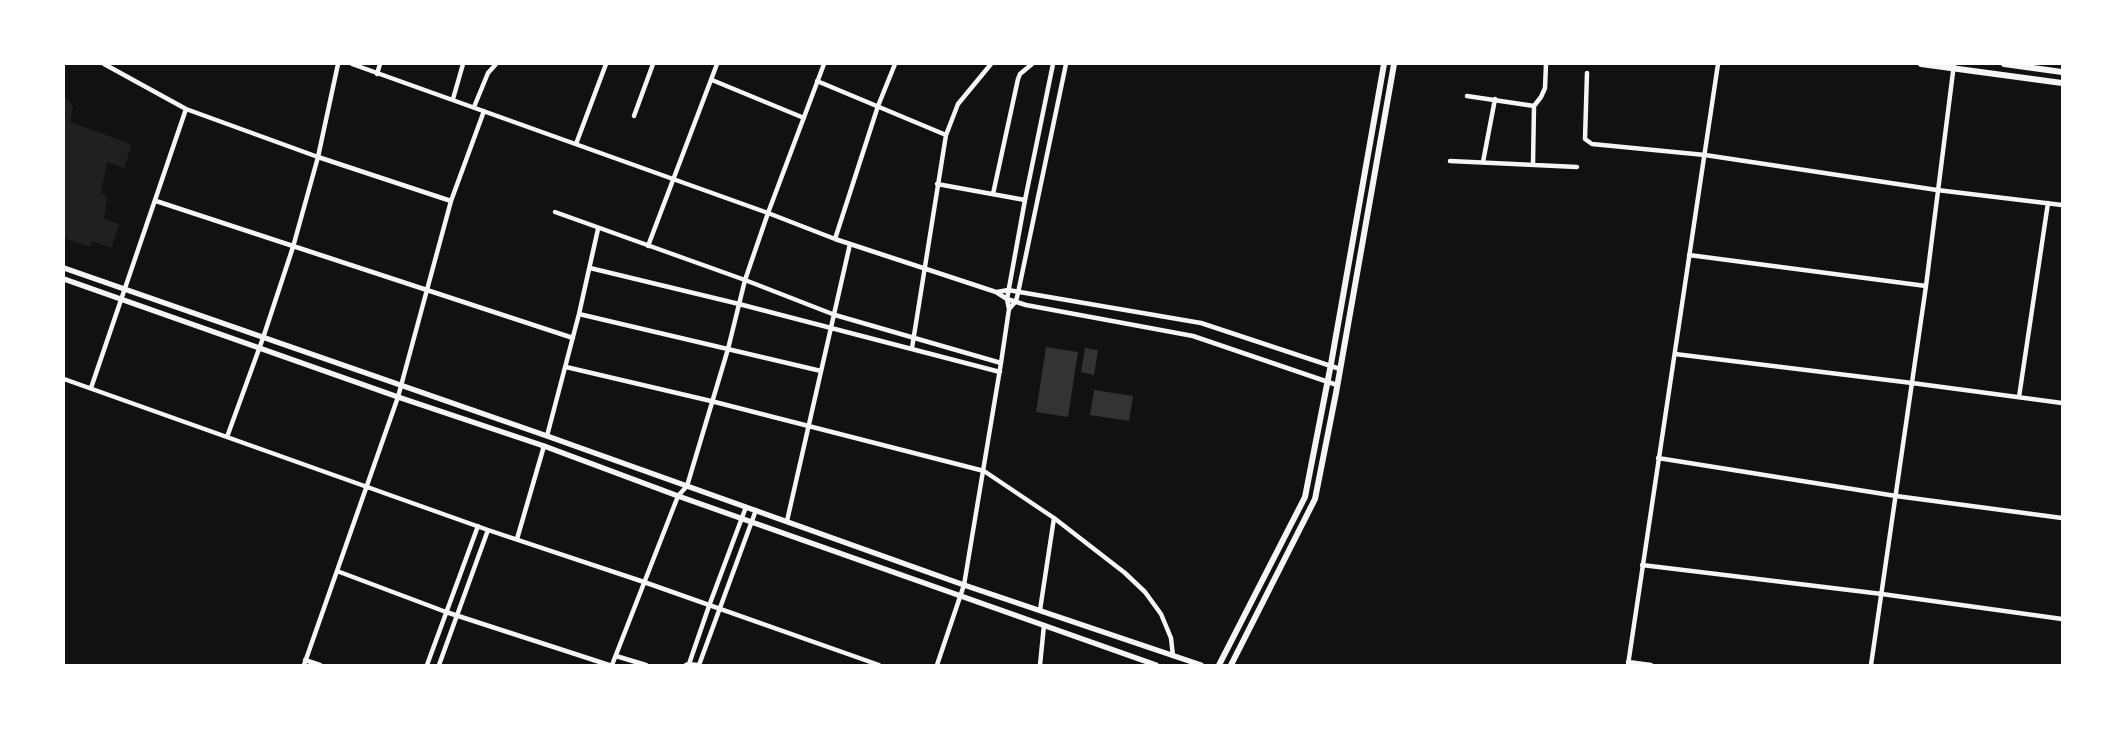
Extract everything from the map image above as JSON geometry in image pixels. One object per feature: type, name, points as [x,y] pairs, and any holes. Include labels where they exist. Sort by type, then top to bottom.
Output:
[{"type":"main road","points":[[1219,665],[1305,497],[1384,64]]},
{"type":"main road","points":[[1231,665],[1315,498],[1394,64]]},
{"type":"main road","points":[[1921,64],[1954,66],[2062,83]]},
{"type":"main road","points":[[2004,64],[2062,72]]},
{"type":"street","points":[[104,64],[186,109],[318,157],[451,200]]},
{"type":"street","points":[[227,437],[260,348],[293,247],[318,157],[338,64]]},
{"type":"street","points":[[352,64],[768,213],[835,239],[996,292],[1016,302],[1193,336],[1327,380],[1337,385]]},
{"type":"street","points":[[377,74],[380,64]]},
{"type":"street","points":[[453,99],[463,64]]},
{"type":"street","points":[[474,107],[488,73],[496,64]]},
{"type":"street","points":[[576,144],[606,64]]},
{"type":"street","points":[[634,116],[653,64]]},
{"type":"street","points":[[648,246],[717,64]]},
{"type":"street","points":[[337,571],[456,616],[611,665],[678,496],[687,486],[728,349],[745,280],[824,64]]},
{"type":"street","points":[[835,239],[878,106],[895,64]]},
{"type":"street","points":[[912,348],[946,135],[958,104],[991,64]]},
{"type":"street","points":[[994,194],[1018,79],[1020,74],[1032,64]]},
{"type":"street","points":[[936,665],[964,585],[1000,372],[1009,309],[1008,290],[1053,64]]},
{"type":"street","points":[[1009,309],[1016,302],[1065,64]]},
{"type":"street","points":[[1532,164],[1534,106],[1545,88],[1546,64]]},
{"type":"street","points":[[1651,665],[1628,664],[1718,64]]},
{"type":"street","points":[[1871,665],[1926,286],[1954,66]]},
{"type":"street","points":[[1587,73],[1585,139],[1587,143],[1705,155],[1937,190],[2062,205]]},
{"type":"street","points":[[712,80],[804,118]]},
{"type":"street","points":[[818,81],[946,135]]},
{"type":"street","points":[[1467,96],[1534,106]]},
{"type":"street","points":[[1483,162],[1495,100]]},
{"type":"street","points":[[91,388],[186,109]]},
{"type":"street","points":[[320,665],[304,663],[368,487],[398,397],[451,200],[484,111]]},
{"type":"street","points":[[1450,161],[1577,167]]},
{"type":"street","points":[[938,184],[1025,200]]},
{"type":"street","points":[[156,201],[573,338]]},
{"type":"street","points":[[2018,397],[2048,203]]},
{"type":"street","points":[[555,212],[598,229],[745,280],[835,315],[1001,363]]},
{"type":"street","points":[[547,436],[566,367],[598,229]]},
{"type":"street","points":[[787,521],[850,244]]},
{"type":"street","points":[[1689,255],[1926,286]]},
{"type":"street","points":[[64,268],[547,436],[964,585],[1201,665]]},
{"type":"street","points":[[590,268],[739,304],[1000,372]]},
{"type":"street","points":[[64,279],[398,397],[544,446],[678,496],[1156,665]]},
{"type":"street","points":[[996,292],[1008,290],[1200,323],[1330,364],[1340,369]]},
{"type":"street","points":[[579,314],[821,372]]},
{"type":"street","points":[[1676,354],[2062,403]]},
{"type":"street","points":[[566,367],[711,401],[984,471],[1054,518],[1125,573],[1145,592],[1161,614],[1171,638],[1173,656]]},
{"type":"street","points":[[64,379],[488,530],[644,582],[879,665]]},
{"type":"street","points":[[517,539],[544,446]]},
{"type":"street","points":[[1658,458],[1896,496],[2062,518]]},
{"type":"street","points":[[746,507],[688,664],[698,665],[756,510]]},
{"type":"street","points":[[1040,610],[1054,518]]},
{"type":"street","points":[[427,665],[478,526]]},
{"type":"street","points":[[439,665],[488,530]]},
{"type":"street","points":[[1642,565],[2062,618]]},
{"type":"street","points":[[1040,665],[1044,626]]},
{"type":"street","points":[[616,656],[646,665]]},
{"type":"shaded area","points":[[64,95],[73,106],[70,122],[131,144],[125,168],[107,162],[102,186],[101,193],[107,197],[104,219],[119,224],[111,248],[92,241],[90,247],[64,238]]},
{"type":"shaded area","points":[[1046,347],[1078,352],[1068,417],[1036,412]]},
{"type":"shaded area","points":[[1085,348],[1098,350],[1094,375],[1081,372]]},
{"type":"shaded area","points":[[1094,390],[1133,396],[1129,421],[1090,415]]}]
